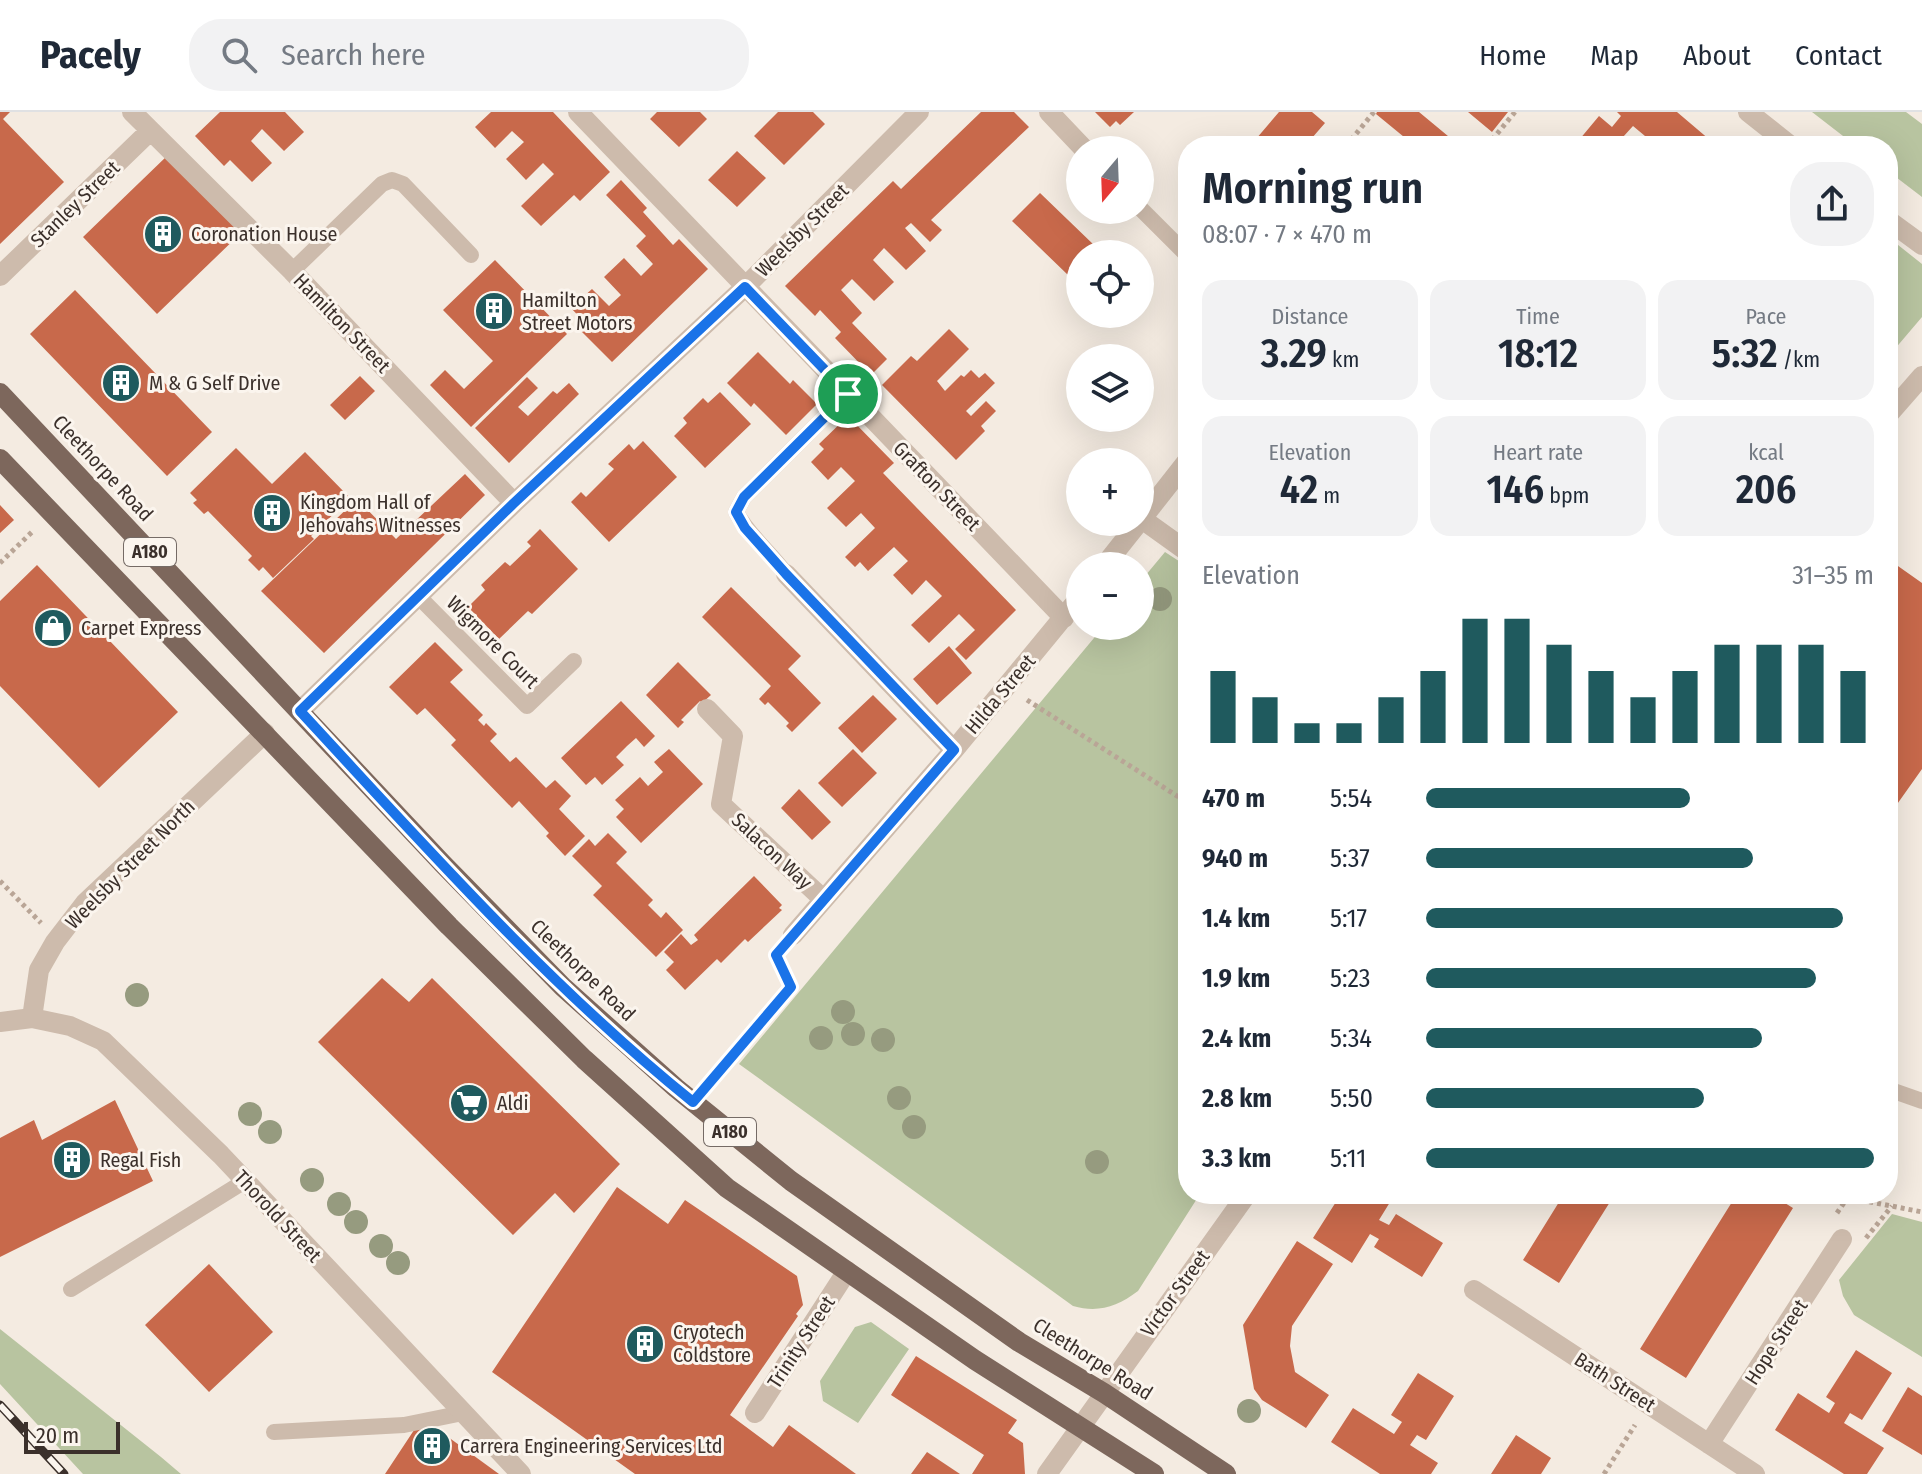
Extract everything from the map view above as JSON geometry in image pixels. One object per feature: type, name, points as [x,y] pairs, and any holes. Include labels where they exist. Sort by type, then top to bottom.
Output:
[{"type":"main road","name":"Cleethorpe Road","points":[[0,393],[442,863],[563,987],[693,1102],[791,1181],[1019,1342],[1104,1393],[1226,1474]]},
{"type":"main road","name":"A180","points":[[0,459],[449,926],[584,1059],[727,1188],[975,1360],[1154,1474]]},
{"type":"street","name":"Hamilton Street","points":[[132,112],[292,271],[514,503]]},
{"type":"street","name":"Grafton Street","points":[[578,112],[1064,618]]},
{"type":"street","name":"Weelsby Street","points":[[300,711],[514,503],[745,287],[919,112]]},
{"type":"street","points":[[1049,112],[1072,136]]},
{"type":"street","points":[[1748,112],[1778,136]]},
{"type":"street","name":"Stanley Street","points":[[0,276],[150,131]]},
{"type":"street","points":[[1898,227],[1922,245]]},
{"type":"street","points":[[1898,404],[1922,376]]},
{"type":"street","points":[[1154,502],[1178,472]]},
{"type":"street","points":[[1154,529],[1178,545]]},
{"type":"street","points":[[1115,552],[1127,536]]},
{"type":"street","points":[[786,574],[954,750]]},
{"type":"street","name":"Hilda Street","points":[[793,935],[1066,615]]},
{"type":"street","name":"Salacon Way","points":[[707,709],[733,736],[721,804],[823,899]]},
{"type":"street","name":"Weelsby Street North","points":[[32,1018],[39,970],[57,939],[85,903],[265,733]]},
{"type":"street","name":"Thorold Street","points":[[0,1022],[32,1018],[70,1026],[103,1041],[143,1077],[245,1181],[521,1474]]},
{"type":"street","name":"Victor Street","points":[[1047,1474],[1240,1204]]},
{"type":"street","name":"Hope Street","points":[[1709,1444],[1842,1239]]},
{"type":"street","name":"Trinity Street","points":[[755,1413],[847,1271]]},
{"type":"street","name":"Bath Street","points":[[1474,1290],[1755,1474]]},
{"type":"lane","points":[[292,271],[382,184],[392,180],[403,184],[471,255]]},
{"type":"lane","points":[[1154,222],[1178,246]]},
{"type":"lane","points":[[786,574],[745,528],[736,512],[744,497],[848,394]]},
{"type":"lane","name":"Wigmore Court","points":[[418,596],[527,706],[574,661]]},
{"type":"lane","points":[[1898,1093],[1922,1101]]},
{"type":"lane","points":[[71,1289],[245,1181]]},
{"type":"lane","points":[[274,1432],[404,1425],[463,1413]]},
{"type":"path","points":[[1354,136],[1374,112]]},
{"type":"path","points":[[1495,136],[1515,112]]},
{"type":"path","points":[[0,563],[52,513]]},
{"type":"path","points":[[1006,686],[1178,797]]},
{"type":"path","points":[[0,881],[57,939]]},
{"type":"path","points":[[693,1102],[791,987],[776,955],[793,935]]},
{"type":"path","points":[[1881,1204],[1922,1212]]},
{"type":"path","points":[[1604,1474],[1648,1404]]},
{"type":"green space","points":[[1812,112],[1906,112],[1922,124],[1922,197],[1898,179],[1898,136],[1843,136]]},
{"type":"green space","points":[[1898,245],[1922,264],[1922,317],[1898,345]]},
{"type":"green space","points":[[1165,552],[1178,560],[1178,1204],[1194,1204],[1138,1291],[1107,1307],[1091,1309],[1073,1306],[739,1064],[1092,640],[1154,640],[1154,565]]},
{"type":"green space","points":[[1892,1214],[1922,1222],[1922,1357],[1854,1315],[1843,1296],[1839,1280]]},
{"type":"green space","points":[[871,1322],[909,1349],[858,1423],[823,1401],[820,1381],[855,1327]]},
{"type":"green space","points":[[0,1329],[181,1474],[83,1474],[0,1384]]},
{"type":"building","points":[[0,112],[10,112],[3,119],[64,182],[0,244]]},
{"type":"building","points":[[220,112],[285,112],[304,132],[284,151],[262,129],[251,141],[272,163],[252,182],[230,160],[224,166],[195,136]]},
{"type":"building","points":[[491,112],[553,112],[610,172],[580,201],[574,195],[541,226],[521,206],[554,174],[543,163],[526,180],[506,159],[524,142],[512,131],[495,148],[475,127]]},
{"type":"building","points":[[657,112],[700,112],[707,119],[679,147],[650,119]]},
{"type":"building","points":[[778,112],[813,112],[825,124],[784,165],[754,136]]},
{"type":"building","points":[[981,112],[1014,112],[1029,127],[931,220],[942,230],[930,242],[911,223],[905,228],[926,251],[906,270],[884,248],[873,260],[894,282],[874,301],[852,279],[841,290],[862,313],[852,323],[887,359],[871,375],[835,338],[841,332],[820,310],[815,316],[785,286],[893,181],[901,189]]},
{"type":"building","points":[[1095,112],[1134,112],[1120,125],[1116,121],[1110,127]]},
{"type":"building","points":[[1279,112],[1312,112],[1325,123],[1314,136],[1259,136]]},
{"type":"building","points":[[1419,112],[1448,136],[1403,136],[1376,114]]},
{"type":"building","points":[[1468,112],[1508,112],[1492,132]]},
{"type":"building","points":[[1617,112],[1677,112],[1705,136],[1645,136],[1633,126],[1624,136],[1582,136],[1599,116],[1612,127],[1621,116]]},
{"type":"building","points":[[737,151],[766,178],[737,207],[708,180]]},
{"type":"building","name":"Coronation House","points":[[168,155],[242,232],[157,314],[83,237]]},
{"type":"building","points":[[621,180],[647,208],[643,212],[673,245],[679,239],[708,269],[612,362],[582,332],[588,326],[571,308],[592,289],[609,306],[621,295],[604,277],[624,258],[641,276],[653,264],[636,246],[646,236],[606,195]]},
{"type":"building","points":[[1040,193],[1066,218],[1066,224],[1072,224],[1089,240],[1066,240],[1066,273],[1012,221]]},
{"type":"building","points":[[495,260],[567,334],[471,427],[430,385],[445,370],[464,389],[493,361],[443,310]]},
{"type":"building","name":"M & G Self Drive","points":[[75,290],[212,432],[167,476],[30,334]]},
{"type":"building","points":[[949,329],[969,349],[937,381],[945,391],[971,370],[979,378],[985,373],[995,383],[966,411],[971,416],[986,401],[996,411],[981,426],[985,431],[956,460],[882,385],[911,356],[917,361]]},
{"type":"building","points":[[758,352],[790,384],[793,380],[817,404],[786,435],[754,403],[751,407],[727,383]]},
{"type":"building","points":[[360,376],[375,391],[345,420],[330,405]]},
{"type":"building","points":[[527,377],[538,388],[518,407],[528,416],[553,391],[557,394],[569,383],[579,394],[509,463],[475,428]]},
{"type":"building","points":[[720,392],[751,424],[705,468],[674,436],[687,423],[683,418],[703,398],[708,403]]},
{"type":"building","points":[[848,416],[894,463],[883,473],[1016,610],[966,660],[955,649],[975,630],[959,614],[929,643],[911,625],[942,596],[926,580],[912,595],[893,575],[908,561],[894,547],[868,571],[860,562],[855,567],[845,557],[875,528],[861,513],[846,527],[827,508],[855,481],[841,467],[828,480],[811,462],[824,449],[819,444]]},
{"type":"building","points":[[643,441],[677,477],[609,542],[571,502],[581,492],[586,497],[614,469],[608,464],[629,444],[634,450]]},
{"type":"building","name":"Kingdom Hall of Jehovahs Witnesses","points":[[236,448],[272,484],[305,452],[350,498],[311,536],[314,539],[273,578],[263,567],[259,571],[248,560],[252,556],[208,511],[204,514],[193,503],[197,500],[190,493]]},
{"type":"building","points":[[465,474],[485,495],[324,653],[261,591],[357,499],[396,539]]},
{"type":"building","points":[[0,505],[14,520],[0,533]]},
{"type":"building","points":[[540,529],[578,569],[532,614],[528,611],[499,639],[468,607],[485,590],[481,585],[505,562],[510,566],[531,546],[527,542]]},
{"type":"building","points":[[37,565],[178,712],[99,788],[0,686],[0,601]]},
{"type":"building","points":[[1898,566],[1922,583],[1922,769],[1898,803]]},
{"type":"building","points":[[731,587],[801,656],[788,669],[821,703],[792,732],[786,726],[789,723],[768,702],[765,705],[759,699],[771,686],[702,617]]},
{"type":"building","points":[[435,642],[463,670],[450,682],[483,715],[478,720],[497,734],[490,741],[510,762],[516,757],[546,788],[555,780],[571,796],[559,809],[585,836],[565,856],[546,836],[549,833],[519,801],[512,808],[451,745],[456,740],[425,708],[417,715],[389,687]]},
{"type":"building","points":[[949,646],[972,673],[937,705],[913,679]]},
{"type":"building","points":[[678,662],[711,695],[702,703],[700,701],[681,720],[684,722],[678,728],[646,695]]},
{"type":"building","points":[[873,695],[897,719],[862,753],[838,728]]},
{"type":"building","points":[[621,701],[655,736],[644,747],[636,738],[616,757],[624,765],[602,785],[595,777],[586,785],[561,758]]},
{"type":"building","points":[[669,749],[703,784],[641,843],[616,817],[624,809],[615,800],[640,777],[648,786],[663,772],[654,762]]},
{"type":"building","points":[[853,749],[877,773],[842,807],[818,783]]},
{"type":"building","points":[[799,789],[831,822],[812,840],[781,808]]},
{"type":"building","points":[[608,833],[627,852],[616,863],[653,900],[648,905],[661,918],[666,912],[683,930],[656,957],[593,895],[602,886],[572,856],[589,839],[595,846]]},
{"type":"building","points":[[754,876],[782,905],[779,908],[782,910],[721,963],[717,959],[685,990],[666,970],[674,962],[664,952],[681,934],[691,945],[698,940],[694,935]]},
{"type":"building","name":"Aldi","points":[[382,978],[409,1002],[432,978],[620,1164],[574,1213],[555,1193],[513,1235],[318,1042]]},
{"type":"building","name":"Regal Fish","points":[[115,1100],[153,1181],[0,1257],[0,1138],[34,1120],[42,1140]]},
{"type":"building","name":"Cryotech Coldstore","points":[[617,1187],[668,1224],[685,1200],[797,1276],[803,1305],[796,1314],[798,1316],[730,1415],[773,1447],[789,1425],[856,1474],[635,1474],[492,1372]]},
{"type":"building","points":[[1335,1204],[1389,1204],[1379,1220],[1389,1225],[1396,1214],[1443,1243],[1422,1277],[1374,1247],[1379,1239],[1370,1234],[1352,1263],[1313,1238]]},
{"type":"building","points":[[1558,1204],[1609,1204],[1559,1283],[1523,1260]]},
{"type":"building","points":[[1731,1204],[1786,1204],[1793,1208],[1686,1378],[1640,1349]]},
{"type":"building","points":[[1297,1241],[1333,1264],[1292,1326],[1290,1346],[1295,1372],[1329,1395],[1306,1428],[1262,1400],[1254,1389],[1243,1325]]},
{"type":"building","points":[[209,1264],[273,1332],[209,1392],[145,1325]]},
{"type":"building","points":[[1856,1350],[1892,1373],[1862,1420],[1850,1413],[1844,1423],[1884,1448],[1867,1474],[1844,1474],[1775,1430],[1798,1393],[1829,1413],[1835,1403],[1826,1397]]},
{"type":"building","points":[[916,1356],[1017,1420],[1008,1433],[1023,1443],[1025,1474],[972,1474],[984,1455],[891,1395]]},
{"type":"building","points":[[1418,1373],[1454,1396],[1426,1440],[1417,1435],[1410,1445],[1438,1463],[1431,1474],[1380,1474],[1331,1442],[1353,1408],[1394,1434],[1402,1422],[1391,1415]]},
{"type":"building","points":[[1908,1387],[1922,1396],[1922,1455],[1882,1431]]},
{"type":"building","name":"Carrera Engineering Services Ltd","points":[[422,1418],[499,1474],[385,1474]]},
{"type":"building","points":[[1516,1435],[1551,1458],[1541,1474],[1491,1474]]},
{"type":"building","points":[[927,1452],[960,1474],[911,1474]]},
{"type":"railway","points":[[0,1405],[64,1474]]},
{"type":"place","name":"Coronation House","points":[[163,234]]},
{"type":"place","name":"Hamilton Street Motors","points":[[494,311]]},
{"type":"place","name":"M & G Self Drive","points":[[121,383]]},
{"type":"place","name":"Kingdom Hall of Jehovahs Witnesses","points":[[272,513]]},
{"type":"place","name":"Carpet Express","points":[[53,628]]},
{"type":"place","name":"Aldi","points":[[469,1103]]},
{"type":"place","name":"Regal Fish","points":[[72,1160]]},
{"type":"place","name":"Cryotech Coldstore","points":[[645,1344]]},
{"type":"place","name":"Carrera Engineering Services Ltd","points":[[432,1446]]},
{"type":"route","points":[[745,287],[848,394],[744,497],[736,512],[745,528],[786,574],[954,750],[776,955],[791,987],[693,1102],[563,987],[300,711],[514,503],[745,287]]}]
